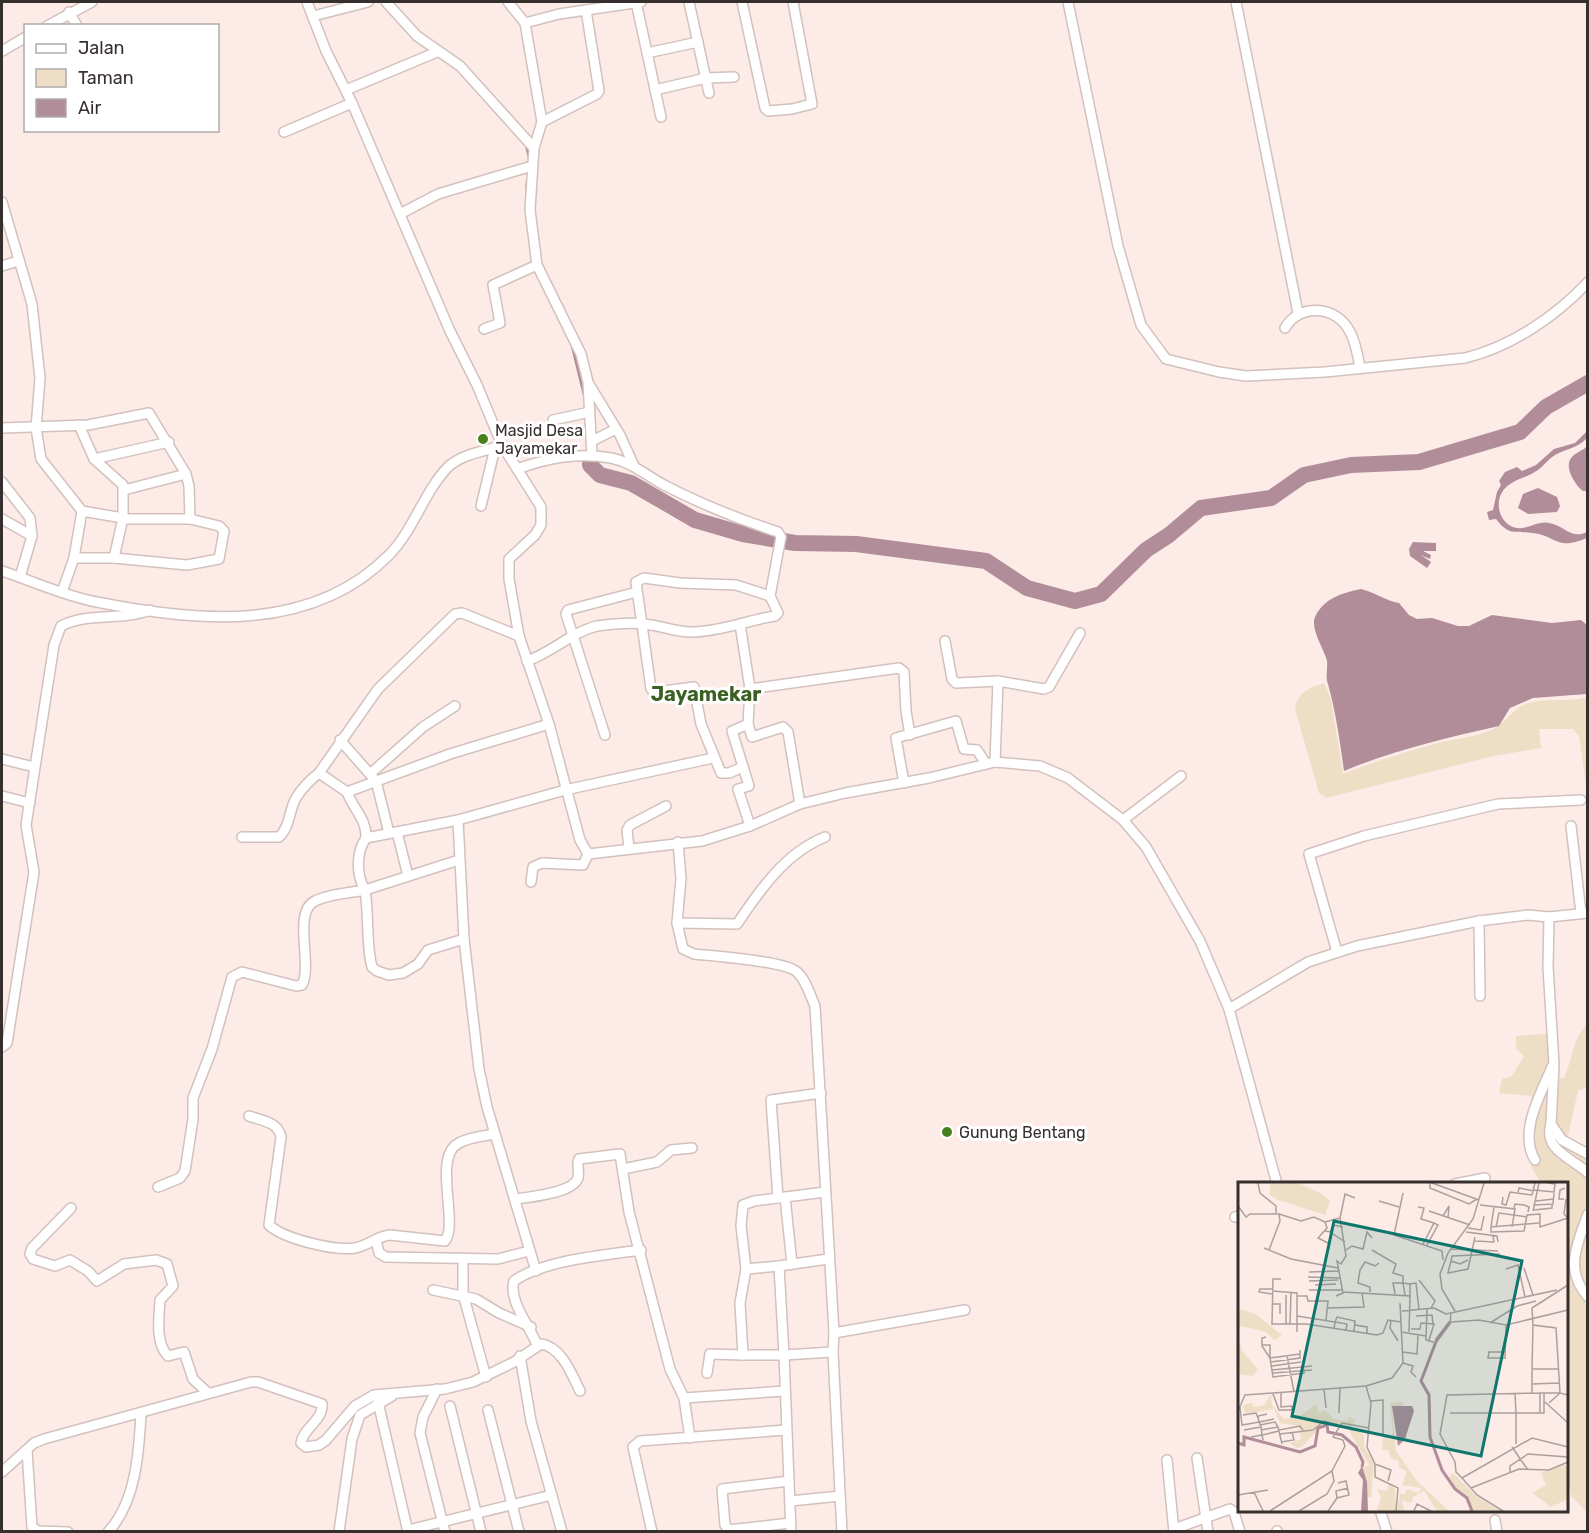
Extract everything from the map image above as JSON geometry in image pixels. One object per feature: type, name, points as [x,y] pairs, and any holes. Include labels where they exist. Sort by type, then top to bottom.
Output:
[{"type":"street","points":[[50,24],[69,12],[92,2]]},
{"type":"street","points":[[307,2],[326,51],[352,103],[499,446],[541,507],[542,516],[535,534],[509,559],[511,601],[519,636],[549,724],[580,840],[588,854]]},
{"type":"street","points":[[313,16],[368,2]]},
{"type":"street","points":[[387,2],[417,36],[436,52],[460,66],[534,148]]},
{"type":"street","points":[[508,2],[525,23],[542,122],[534,148],[530,210],[537,265],[581,354],[588,382],[592,456]]},
{"type":"street","points":[[525,23],[639,2],[661,117]]},
{"type":"street","points":[[689,2],[709,93]]},
{"type":"street","points":[[742,2],[765,108],[768,111],[812,104],[793,2]]},
{"type":"street","points":[[1068,2],[1118,246],[1141,325],[1169,362],[1246,376],[1360,369],[1465,358],[1483,353],[1521,335],[1558,311],[1587,282]]},
{"type":"street","points":[[1236,2],[1299,313]]},
{"type":"street","points":[[542,122],[597,94],[599,90],[586,10]]},
{"type":"street","points":[[69,12],[76,24]]},
{"type":"street","points":[[2,51],[24,39]]},
{"type":"street","points":[[647,53],[698,42]]},
{"type":"street","points":[[346,90],[436,52]]},
{"type":"street","points":[[655,90],[706,78],[734,77]]},
{"type":"street","points":[[284,132],[352,103]]},
{"type":"street","points":[[400,214],[438,194],[532,166]]},
{"type":"street","points":[[2,202],[32,304],[40,378],[36,428],[42,462],[82,511],[123,518],[190,519],[223,528],[222,553],[219,559],[187,565],[114,558],[74,558]]},
{"type":"street","points":[[2,266],[18,261]]},
{"type":"street","points":[[484,329],[500,323],[493,285],[537,265]]},
{"type":"street","points":[[1285,328],[1291,317],[1299,313],[1313,310],[1328,312],[1346,325],[1355,344],[1360,369]]},
{"type":"street","points":[[588,382],[616,429],[634,466]]},
{"type":"street","points":[[2,428],[80,425],[149,412],[169,442],[186,474],[189,486],[190,519]]},
{"type":"street","points":[[553,420],[590,412]]},
{"type":"street","points":[[80,425],[94,459],[120,480],[124,490],[123,518],[114,558]]},
{"type":"street","points":[[592,441],[616,429]]},
{"type":"street","points":[[94,459],[169,442]]},
{"type":"street","points":[[481,506],[499,446]]},
{"type":"street","points":[[2,571],[96,602],[195,615],[261,616],[317,603],[381,564],[402,542],[448,467],[471,454],[499,446]]},
{"type":"street","points":[[517,469],[566,455],[612,458],[634,466],[661,483],[723,513],[778,532],[780,537],[770,596]]},
{"type":"street","points":[[124,490],[186,474]]},
{"type":"street","points":[[2,482],[28,513],[32,536],[20,577]]},
{"type":"street","points":[[63,592],[74,558],[82,511]]},
{"type":"street","points":[[2,519],[32,536]]},
{"type":"street","points":[[527,661],[546,654],[572,637],[596,627],[642,623],[691,632],[740,624],[777,614],[776,604],[770,596],[736,585],[680,584],[644,578],[636,582],[637,592],[642,623],[651,689],[656,692],[694,687],[701,724],[721,773],[724,774],[743,766]]},
{"type":"street","points":[[605,735],[566,614],[568,609],[637,592]]},
{"type":"street","points":[[2,1047],[7,1043],[34,872],[26,825],[54,645],[62,626],[73,620],[137,615],[152,609]]},
{"type":"street","points":[[242,837],[279,837],[284,833],[296,798],[309,780],[319,773],[378,689],[455,614],[462,613],[519,636]]},
{"type":"street","points":[[740,624],[750,689],[748,724],[752,737],[783,727],[788,732],[801,804]]},
{"type":"street","points":[[945,641],[952,679],[956,683],[998,681],[1044,689],[1049,687],[1080,633]]},
{"type":"street","points":[[750,689],[899,668],[904,672],[910,735]]},
{"type":"street","points":[[990,763],[998,681]]},
{"type":"street","points":[[373,778],[388,759],[423,727],[455,706]]},
{"type":"street","points":[[904,783],[896,738],[956,721],[964,749],[980,753],[990,763]]},
{"type":"street","points":[[347,792],[373,778],[398,774],[450,754],[549,724]]},
{"type":"street","points":[[748,724],[732,731],[748,786],[738,789],[750,826]]},
{"type":"street","points":[[340,740],[373,778],[408,876]]},
{"type":"street","points":[[366,838],[458,820],[565,790],[713,758]]},
{"type":"street","points":[[2,759],[34,767]]},
{"type":"street","points":[[388,759],[398,774]]},
{"type":"street","points":[[588,854],[702,841],[750,826],[801,804],[990,763],[1040,766],[1068,777],[1123,819],[1146,847],[1200,941],[1228,1010],[1276,1182]]},
{"type":"street","points":[[319,773],[347,792],[354,810],[364,820],[366,838],[361,845],[360,878],[365,890],[370,927],[369,956],[377,971],[389,975],[403,973],[418,964],[428,950],[464,939]]},
{"type":"street","points":[[1123,819],[1180,776]]},
{"type":"street","points":[[2,796],[30,803]]},
{"type":"street","points":[[1337,952],[1308,854],[1364,836],[1498,804],[1581,800]]},
{"type":"street","points":[[629,848],[627,830],[630,825],[666,806]]},
{"type":"street","points":[[458,820],[464,939],[479,1069],[495,1134],[536,1271]]},
{"type":"street","points":[[1228,1010],[1288,973],[1337,952],[1430,929],[1479,921],[1528,915],[1549,917],[1584,913],[1571,826]]},
{"type":"street","points":[[677,923],[737,924],[759,892],[785,863],[806,844],[825,837]]},
{"type":"street","points":[[678,842],[681,878],[677,923],[680,943],[687,952],[770,963],[797,972],[815,1006],[834,1333],[842,1532]]},
{"type":"street","points":[[531,882],[533,867],[542,863],[583,865],[588,854]]},
{"type":"street","points":[[158,1187],[180,1178],[185,1171],[193,1119],[193,1098],[212,1048],[232,977],[242,972],[296,986],[302,985],[306,968],[304,920],[306,909],[316,900],[365,890],[459,860]]},
{"type":"street","points":[[1549,917],[1548,967],[1554,1064],[1549,1134],[1554,1147],[1587,1173]]},
{"type":"street","points":[[1479,921],[1480,996]]},
{"type":"street","points":[[1535,1160],[1528,1142],[1529,1128],[1554,1064]]},
{"type":"street","points":[[792,1264],[771,1100],[821,1093]]},
{"type":"street","points":[[249,1116],[274,1125],[280,1132],[268,1221],[271,1227],[284,1234],[336,1248],[353,1249],[390,1235],[442,1242],[447,1239],[447,1172],[452,1148],[458,1143],[495,1134]]},
{"type":"street","points":[[1551,1124],[1562,1140],[1587,1154]]},
{"type":"street","points":[[623,1169],[657,1162],[671,1150],[692,1148]]},
{"type":"street","points":[[516,1199],[540,1196],[571,1186],[577,1179],[579,1159],[619,1153],[629,1212],[641,1250],[670,1369],[684,1398],[690,1438]]},
{"type":"street","points":[[1465,1182],[1485,1178]]},
{"type":"street","points":[[743,1355],[740,1303],[746,1269],[741,1226],[743,1205],[745,1202],[825,1192]]},
{"type":"street","points":[[71,1208],[32,1248],[30,1254],[33,1259],[55,1266],[70,1260],[88,1271],[97,1281],[124,1264],[156,1260],[167,1264],[172,1286],[160,1300],[159,1325],[163,1350],[168,1356],[184,1352],[193,1378],[208,1393]]},
{"type":"street","points":[[1587,1214],[1572,1263],[1577,1283],[1587,1297]]},
{"type":"street","points":[[376,1240],[379,1253],[386,1257],[498,1259],[529,1251]]},
{"type":"street","points":[[537,1345],[531,1328],[514,1298],[512,1287],[514,1281],[536,1271],[576,1260],[641,1250]]},
{"type":"street","points":[[463,1258],[463,1294],[486,1377]]},
{"type":"street","points":[[746,1269],[828,1259]]},
{"type":"street","points":[[779,1266],[784,1355],[790,1501],[790,1527],[729,1530],[725,1525],[722,1489],[789,1481]]},
{"type":"street","points":[[434,1290],[463,1294],[531,1328]]},
{"type":"street","points":[[834,1333],[965,1310]]},
{"type":"street","points":[[2,1472],[34,1443],[44,1439],[208,1393],[258,1382],[318,1401],[322,1408],[301,1441],[306,1447],[319,1445],[326,1440],[355,1406],[374,1395],[436,1389],[473,1382],[486,1377],[537,1345],[547,1344],[553,1348],[565,1362],[580,1391]]},
{"type":"street","points":[[707,1373],[710,1354],[784,1355],[833,1352]]},
{"type":"street","points":[[520,1356],[531,1421],[562,1532]]},
{"type":"street","points":[[436,1389],[423,1417],[420,1433],[444,1527]]},
{"type":"street","points":[[684,1398],[785,1391]]},
{"type":"street","points":[[339,1532],[352,1439],[360,1415],[378,1402],[397,1394]]},
{"type":"street","points":[[378,1402],[408,1531],[444,1527],[476,1513],[552,1495]]},
{"type":"street","points":[[450,1406],[481,1532]]},
{"type":"street","points":[[488,1410],[519,1532]]},
{"type":"street","points":[[108,1532],[118,1519],[138,1461],[141,1413]]},
{"type":"street","points":[[651,1532],[633,1447],[640,1441],[786,1430]]},
{"type":"street","points":[[27,1450],[32,1527],[38,1531],[68,1532]]},
{"type":"street","points":[[1197,1458],[1204,1518],[1208,1532]]},
{"type":"street","points":[[1167,1460],[1174,1530],[1231,1509],[1240,1532]]},
{"type":"street","points":[[790,1501],[840,1496]]},
{"type":"street","points":[[1381,1512],[1387,1532]]},
{"type":"street","points":[[1495,1521],[1497,1532]]},
{"type":"green space","points":[[1324,683],[1331,699],[1343,774],[1412,750],[1489,731],[1518,708],[1529,703],[1587,697],[1587,791],[1579,736],[1573,729],[1539,729],[1541,748],[1494,756],[1326,798],[1319,793],[1295,709],[1301,695]]},
{"type":"green space","points":[[1587,1024],[1587,1087],[1578,1091],[1567,1140],[1587,1157],[1587,1512],[1571,1496],[1568,1479],[1568,1182],[1540,1182],[1531,1167],[1531,1151],[1524,1134],[1532,1096],[1499,1093],[1502,1079],[1512,1076],[1524,1056],[1516,1049],[1516,1036],[1556,1033],[1557,1078],[1564,1078],[1582,1030]]},
{"type":"water","points":[[1587,431],[1587,438],[1579,444],[1555,455],[1538,470],[1509,485],[1501,494],[1499,506],[1501,516],[1512,527],[1522,528],[1549,523],[1576,534],[1587,532],[1587,538],[1577,542],[1557,542],[1533,533],[1509,531],[1496,519],[1489,520],[1487,512],[1493,510],[1501,485],[1499,481],[1505,472],[1517,467],[1522,471],[1536,465],[1554,449],[1575,443]]},
{"type":"water","points":[[1587,446],[1587,491],[1583,491],[1574,480],[1569,465],[1572,457]]},
{"type":"water","points":[[1538,488],[1557,497],[1560,506],[1557,512],[1528,514],[1518,508],[1523,494]]},
{"type":"water","points":[[1413,542],[1436,543],[1436,551],[1423,551],[1431,555],[1430,559],[1421,555],[1431,562],[1427,568],[1410,556],[1409,549]]},
{"type":"water","points":[[1361,589],[1399,603],[1409,615],[1417,619],[1432,618],[1458,626],[1469,626],[1492,615],[1552,623],[1581,620],[1587,625],[1587,694],[1533,698],[1510,708],[1499,726],[1401,751],[1344,771],[1336,717],[1327,681],[1327,661],[1314,622],[1323,605],[1328,601]]},
{"type":"waterway","points":[[526,143],[529,157]]},
{"type":"waterway","points":[[527,183],[527,197]]},
{"type":"waterway","points":[[538,276],[555,310]]},
{"type":"waterway","points":[[572,345],[584,394]]},
{"type":"waterway","points":[[590,460],[590,465],[600,475],[631,483],[695,520],[743,534],[795,543],[856,544],[986,561],[1027,588],[1075,601],[1101,594],[1146,550],[1169,535],[1201,508],[1271,498],[1304,475],[1351,465],[1419,462],[1520,432],[1546,407],[1588,383]]},
{"type":"place","name":"Masjid Desa Jayamekar","points":[[483,439]]},
{"type":"place","name":"Gunung Bentang","points":[[947,1132]]},
{"type":"district","name":"Jayamekar","points":[[706,694]]}]
